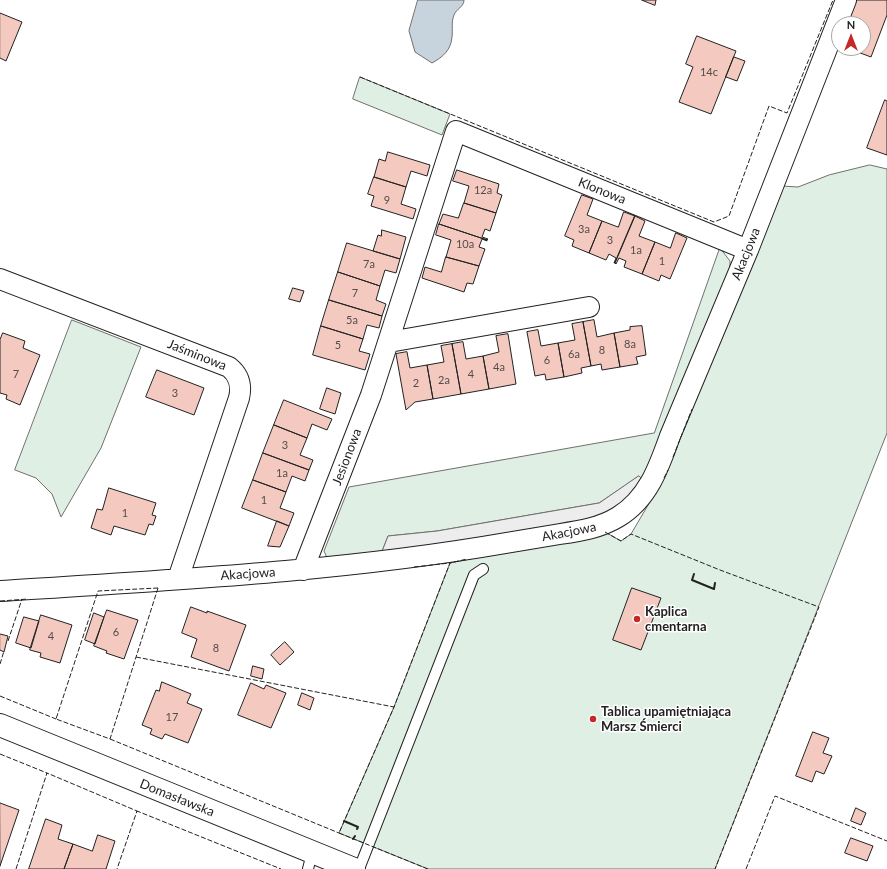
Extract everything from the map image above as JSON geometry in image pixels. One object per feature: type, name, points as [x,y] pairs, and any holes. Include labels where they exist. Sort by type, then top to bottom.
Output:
[{"type":"street","name":"Akacjowa","points":[[0,591],[303,570],[366,563],[486,547],[592,528],[617,518],[636,503],[646,490],[660,463],[748,250],[846,0]]},
{"type":"street","name":"Klonowa","points":[[456,131],[748,250]]},
{"type":"street","name":"Jesionowa","points":[[303,570],[371,396],[456,131]]},
{"type":"street","name":"Jaśminowa","points":[[0,279],[229,367],[238,376],[241,390],[239,398],[178,579]]},
{"type":"street","points":[[389,342],[589,307]]},
{"type":"street","name":"Domasławska","points":[[0,725],[310,861],[354,869]]},
{"type":"lane","points":[[359,869],[474,575],[484,569]]},
{"type":"green space","points":[[360,77],[450,114],[442,135],[353,99]]},
{"type":"green space","points":[[870,165],[887,169],[887,433],[715,869],[428,869],[339,833],[394,707],[450,563],[605,532],[621,541],[631,534],[664,478],[782,186],[798,187],[829,175]]},
{"type":"green space","points":[[720,248],[730,261],[730,271],[643,480],[639,476],[599,503],[437,531],[388,536],[381,554],[328,560],[324,551],[349,487],[654,433]]},
{"type":"green space","points":[[72,320],[141,347],[101,448],[61,517],[52,494],[36,478],[15,470]]},
{"type":"shaded area","points":[[418,0],[464,0],[463,4],[455,13],[453,18],[450,46],[443,56],[432,63],[415,52],[409,31]]},
{"type":"shaded area","points":[[639,476],[643,480],[637,491],[606,517],[381,554],[388,536],[437,531],[599,503]]},
{"type":"building","points":[[642,0],[656,0],[655,5]]},
{"type":"building","points":[[857,0],[887,0],[887,15],[871,57],[868,56],[871,56],[871,16],[850,16]]},
{"type":"building","points":[[0,13],[22,22],[6,61],[0,58]]},
{"type":"building","points":[[697,36],[736,51],[711,114],[679,102],[693,67],[686,64]]},
{"type":"building","points":[[734,57],[745,61],[737,81],[726,77]]},
{"type":"building","points":[[885,100],[887,101],[887,155],[867,148]]},
{"type":"building","points":[[388,152],[430,165],[427,176],[411,171],[406,187],[374,177],[379,159],[385,161]]},
{"type":"building","points":[[457,170],[499,184],[497,193],[502,195],[496,213],[464,203],[469,186],[453,181]]},
{"type":"building","points":[[374,177],[406,187],[401,204],[416,209],[413,219],[371,206],[374,196],[368,194]]},
{"type":"building","points":[[582,195],[593,199],[587,215],[602,221],[589,253],[572,246],[574,240],[565,236]]},
{"type":"building","points":[[464,203],[496,213],[490,231],[485,229],[482,237],[488,239],[487,240],[439,224],[443,214],[458,218]]},
{"type":"building","points":[[624,212],[635,216],[615,263],[616,258],[609,254],[606,260],[589,253],[602,221],[618,227]]},
{"type":"building","points":[[635,216],[645,221],[639,236],[655,242],[642,274],[624,267],[626,261],[619,258],[616,264],[615,263]]},
{"type":"building","points":[[439,224],[487,240],[482,239],[479,247],[485,249],[479,266],[446,257],[451,240],[436,235]]},
{"type":"building","points":[[382,230],[406,237],[400,259],[373,251],[378,235],[381,236]]},
{"type":"building","points":[[676,233],[687,238],[670,279],[661,275],[659,281],[642,274],[655,242],[670,248]]},
{"type":"building","points":[[347,243],[400,259],[396,273],[385,270],[380,286],[338,272]]},
{"type":"building","points":[[446,257],[479,266],[473,284],[467,283],[464,292],[422,278],[425,267],[441,272]]},
{"type":"building","points":[[338,272],[380,286],[376,300],[386,304],[382,316],[329,300]]},
{"type":"building","points":[[293,288],[304,291],[300,302],[289,299]]},
{"type":"building","points":[[329,300],[382,316],[379,328],[367,325],[363,339],[321,326]]},
{"type":"building","points":[[594,320],[597,337],[614,333],[620,367],[602,370],[601,364],[591,366],[583,322]]},
{"type":"building","points":[[583,322],[591,366],[581,368],[582,373],[564,377],[558,343],[575,340],[572,324]]},
{"type":"building","points":[[321,326],[363,339],[359,351],[370,354],[365,370],[313,355]]},
{"type":"building","points":[[642,326],[646,355],[636,357],[638,364],[620,367],[614,333],[630,330],[630,327]]},
{"type":"building","points":[[538,330],[541,346],[558,343],[564,377],[546,380],[545,374],[535,376],[527,332]]},
{"type":"building","points":[[3,333],[25,341],[23,348],[40,355],[20,405],[6,399],[7,395],[0,393],[0,340]]},
{"type":"building","points":[[508,334],[516,384],[489,389],[483,356],[499,352],[496,336]]},
{"type":"building","points":[[463,342],[466,359],[483,356],[489,389],[461,394],[452,344]]},
{"type":"building","points":[[452,344],[461,394],[433,399],[427,365],[444,362],[441,346]]},
{"type":"building","points":[[407,352],[410,368],[427,365],[433,399],[415,402],[406,410],[396,354]]},
{"type":"building","points":[[157,370],[204,388],[194,415],[146,397]]},
{"type":"building","points":[[327,388],[341,393],[335,414],[320,409]]},
{"type":"building","points":[[284,400],[332,419],[327,430],[312,424],[307,438],[274,425]]},
{"type":"building","points":[[274,425],[307,438],[300,455],[313,460],[309,470],[263,453]]},
{"type":"building","points":[[263,453],[309,470],[305,481],[292,476],[286,492],[253,480]]},
{"type":"building","points":[[253,480],[286,492],[280,508],[294,513],[289,526],[242,508]]},
{"type":"building","points":[[109,488],[156,503],[152,515],[156,516],[153,525],[149,524],[145,535],[114,526],[111,535],[91,528],[97,509],[102,510]]},
{"type":"building","points":[[277,521],[289,526],[280,547],[268,546]]},
{"type":"building","name":"Kaplica cmentarna","points":[[632,588],[661,598],[641,650],[613,640]]},
{"type":"building","points":[[191,607],[246,625],[229,671],[191,657],[197,639],[182,633]]},
{"type":"building","points":[[107,610],[138,620],[124,659],[106,653],[107,651],[94,646]]},
{"type":"building","points":[[94,613],[104,617],[95,644],[85,640]]},
{"type":"building","points":[[41,615],[72,625],[60,663],[40,657],[41,653],[30,650]]},
{"type":"building","points":[[24,617],[39,621],[31,648],[16,643]]},
{"type":"building","points":[[0,634],[8,636],[4,652],[0,650]]},
{"type":"building","points":[[285,642],[294,652],[280,665],[271,655]]},
{"type":"building","points":[[253,666],[264,669],[262,679],[251,676]]},
{"type":"building","points":[[162,682],[191,694],[187,703],[202,709],[188,743],[165,734],[162,739],[150,734],[152,729],[142,725],[156,690],[159,691]]},
{"type":"building","points":[[251,683],[264,689],[266,685],[286,693],[271,728],[238,715]]},
{"type":"building","points":[[302,693],[314,698],[310,710],[298,705]]},
{"type":"building","points":[[813,732],[829,738],[823,753],[832,756],[824,774],[816,771],[812,782],[796,776]]},
{"type":"building","points":[[0,803],[19,810],[0,866]]},
{"type":"building","points":[[856,808],[866,813],[861,825],[851,821]]},
{"type":"building","points":[[46,819],[62,825],[58,839],[73,844],[64,869],[29,869]]},
{"type":"building","points":[[98,835],[115,841],[106,869],[64,869],[73,844],[92,851]]},
{"type":"building","points":[[851,838],[873,846],[867,861],[845,853]]},
{"type":"fence","points":[[360,77],[714,222],[729,216],[769,106],[787,113],[833,0]]},
{"type":"fence","points":[[673,457],[692,409]]},
{"type":"fence","points":[[664,478],[668,470]]},
{"type":"fence","points":[[605,532],[621,541],[631,534],[720,570],[819,607],[715,869]]},
{"type":"fence","points":[[428,869],[339,833],[394,707],[450,563],[467,559]]},
{"type":"fence","points":[[414,567],[450,563]]},
{"type":"fence","points":[[158,588],[110,739],[56,719],[98,591],[158,588]]},
{"type":"fence","points":[[8,641],[22,599]]},
{"type":"fence","points":[[0,601],[28,599]]},
{"type":"fence","points":[[0,664],[4,651]]},
{"type":"fence","points":[[136,657],[394,707]]},
{"type":"fence","points":[[0,696],[56,719],[57,718]]},
{"type":"fence","points":[[110,739],[339,833]]},
{"type":"fence","points":[[0,754],[47,774]]},
{"type":"fence","points":[[16,869],[47,773],[137,811],[117,869]]},
{"type":"fence","points":[[746,869],[775,796],[887,841]]},
{"type":"fence","points":[[137,812],[281,869]]},
{"type":"wall","points":[[694,574],[692,580],[714,589],[715,583]]},
{"type":"wall","points":[[344,821],[358,827],[357,829]]},
{"type":"place","name":"Kaplica cmentarna","points":[[637,619]]},
{"type":"place","name":"Tablica upamiętniająca Marsz Śmierci","points":[[593,719]]}]
